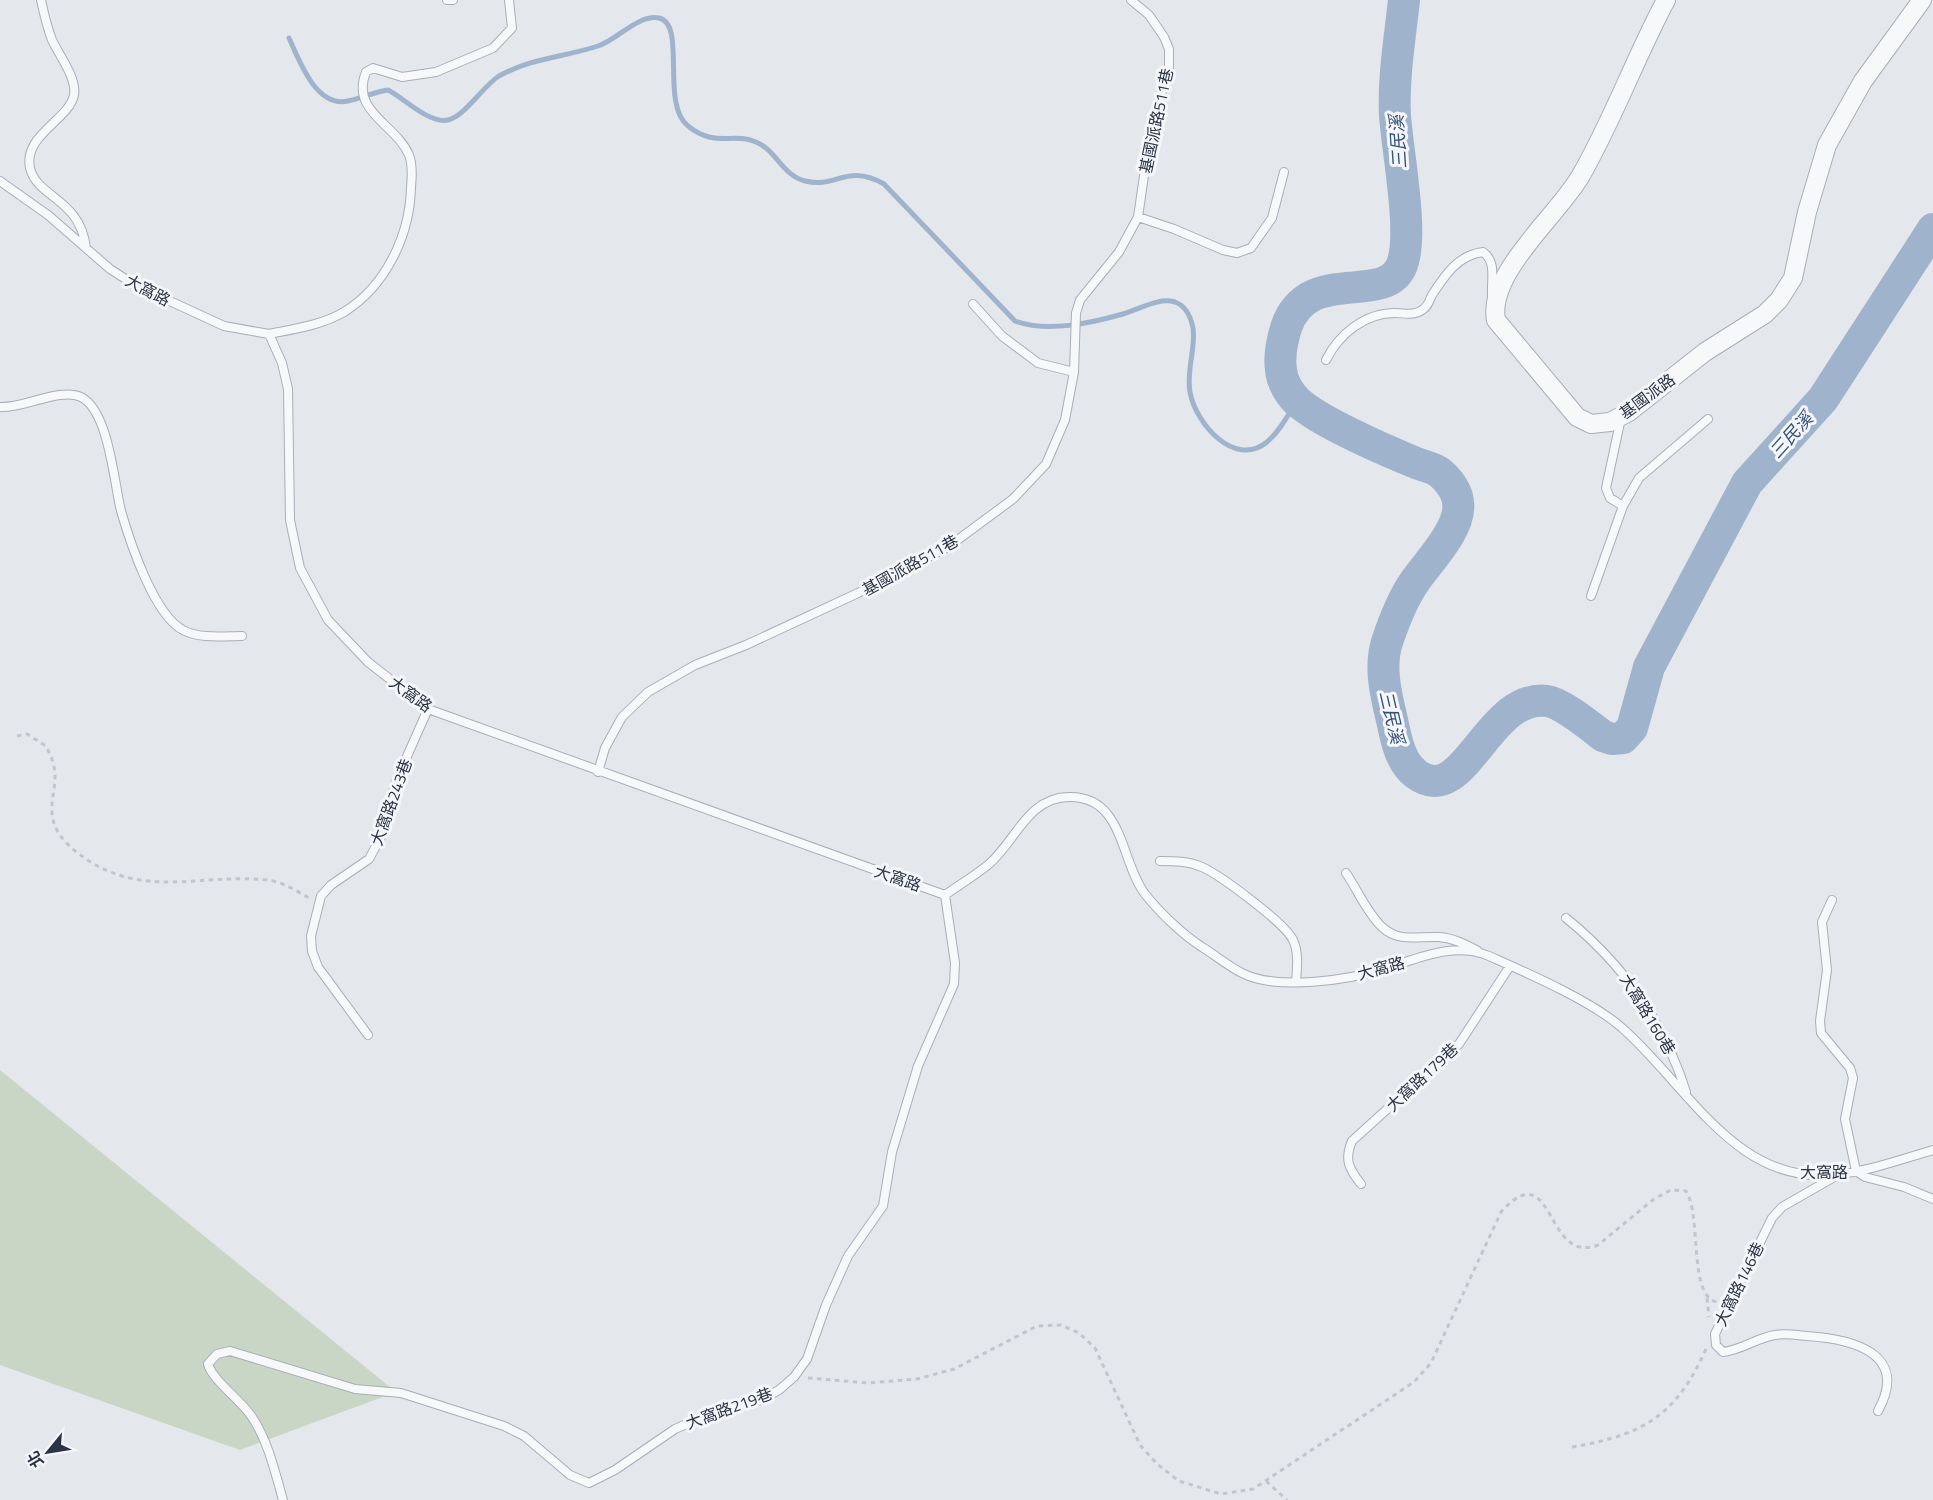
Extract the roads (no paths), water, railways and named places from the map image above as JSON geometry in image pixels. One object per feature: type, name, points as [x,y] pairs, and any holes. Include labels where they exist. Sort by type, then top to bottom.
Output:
[{"type":"street","points":[[1494,309],[1498,295],[1520,254],[1578,180],[1603,135],[1666,0]]},
{"type":"street","name":"基國派路","points":[[1494,309],[1496,320],[1577,417],[1591,424],[1610,422],[1621,416],[1705,352],[1765,314],[1779,300],[1793,278],[1807,212],[1827,145],[1863,81],[1922,0]]},
{"type":"lane","points":[[41,0],[48,30],[68,72],[74,94],[34,148],[29,160],[36,180],[73,212],[84,233],[86,248]]},
{"type":"lane","points":[[447,0],[453,0]]},
{"type":"lane","points":[[269,334],[314,324],[341,314],[355,305],[370,290],[405,235],[411,191],[410,158],[402,142],[366,105],[361,90],[366,72],[373,68],[402,77],[436,72],[492,48],[512,28],[509,0]]},
{"type":"lane","name":"基國派路511巷","points":[[597,772],[605,748],[622,717],[648,692],[695,665],[746,645],[848,598],[948,547],[1012,499],[1046,464],[1065,420],[1074,372],[1076,313],[1080,300],[1119,252],[1138,217],[1146,151],[1169,67],[1169,49],[1164,37],[1149,15],[1131,0]]},
{"type":"lane","points":[[1138,217],[1174,229],[1223,250],[1237,253],[1251,248],[1272,218],[1284,172]]},
{"type":"lane","name":"大窩路","points":[[0,181],[48,215],[110,269],[135,285],[203,318],[244,332],[269,334],[282,363],[288,389],[290,520],[300,568],[328,620],[368,662],[428,709],[597,772],[945,895],[988,865],[1002,852],[1026,818],[1043,804],[1068,796],[1087,800],[1104,809],[1118,827],[1134,876],[1145,894],[1191,940],[1243,974],[1264,981],[1296,982],[1374,972],[1421,956],[1457,950],[1484,954],[1572,997],[1620,1026],[1742,1151],[1765,1165],[1805,1175],[1837,1175],[1933,1150]]},
{"type":"lane","points":[[1326,360],[1334,345],[1360,323],[1382,314],[1419,313],[1426,308],[1444,277],[1459,261],[1472,254],[1483,252],[1490,257],[1494,309]]},
{"type":"lane","points":[[973,304],[1002,336],[1038,363],[1074,372]]},
{"type":"lane","points":[[0,407],[66,395],[78,396],[87,401],[97,417],[110,452],[122,511],[160,608],[171,623],[185,632],[242,636]]},
{"type":"lane","points":[[1621,416],[1606,488],[1610,498],[1623,506]]},
{"type":"lane","points":[[1591,596],[1623,506],[1639,478],[1708,419]]},
{"type":"lane","name":"大窩路243巷","points":[[368,1035],[324,975],[312,951],[311,936],[319,903],[331,885],[369,859],[383,833],[396,781],[428,709]]},
{"type":"lane","points":[[1160,861],[1183,861],[1202,867],[1278,923],[1293,939],[1297,955],[1296,982]]},
{"type":"lane","points":[[1346,873],[1381,926],[1394,936],[1411,939],[1439,937],[1450,939],[1484,954]]},
{"type":"lane","name":"大窩路219巷","points":[[283,1500],[269,1454],[254,1419],[239,1399],[210,1372],[208,1364],[217,1354],[230,1352],[252,1356],[355,1389],[401,1393],[504,1426],[540,1447],[570,1475],[589,1483],[615,1470],[675,1429],[713,1412],[761,1400],[780,1390],[794,1377],[807,1359],[826,1305],[848,1257],[883,1206],[892,1152],[918,1066],[954,984],[955,963],[945,895]]},
{"type":"lane","points":[[1832,900],[1822,922],[1827,970],[1820,1021],[1821,1033],[1850,1068],[1853,1078],[1845,1119],[1856,1171],[1865,1177],[1904,1187],[1933,1199]]},
{"type":"lane","name":"大窩路160巷","points":[[1566,918],[1589,936],[1629,978],[1676,1060],[1687,1097]]},
{"type":"lane","name":"大窩路179巷","points":[[1361,1184],[1349,1169],[1347,1154],[1352,1141],[1459,1044],[1510,966]]},
{"type":"lane","name":"大窩路146巷","points":[[1837,1175],[1782,1207],[1772,1218],[1715,1334],[1716,1345],[1723,1352],[1735,1351],[1758,1338],[1778,1334],[1826,1337],[1865,1347],[1880,1361],[1887,1378],[1887,1395],[1878,1411]]},
{"type":"waterway","name":"三民溪","points":[[1404,0],[1395,87],[1396,130],[1406,215],[1405,254],[1401,267],[1392,278],[1378,284],[1327,291],[1310,297],[1296,309],[1286,328],[1280,359],[1284,383],[1298,402],[1308,410],[1354,436],[1439,472],[1446,478],[1456,494],[1458,512],[1455,522],[1443,544],[1407,595],[1399,610],[1385,652],[1384,681],[1395,735],[1402,757],[1416,774],[1433,781],[1449,777],[1463,765],[1508,714],[1526,703],[1547,701],[1553,703],[1576,715],[1603,736],[1612,739],[1623,738],[1632,728],[1649,667],[1747,483],[1823,399],[1933,229]]},
{"type":"waterway","points":[[289,38],[310,80],[327,97],[337,101],[348,101],[388,90],[425,114],[433,118],[448,120],[467,107],[499,76],[511,70],[536,61],[598,46],[643,20],[659,18],[667,23],[671,34],[674,84],[680,115],[688,126],[698,133],[715,138],[739,138],[756,142],[769,151],[791,174],[805,181],[816,183],[860,176],[884,184],[1015,321],[1041,326],[1069,325],[1123,314],[1156,302],[1169,301],[1179,304],[1187,313],[1193,328],[1189,384],[1193,404],[1208,428],[1229,446],[1242,450],[1254,449],[1267,442],[1280,428],[1297,401]]}]
